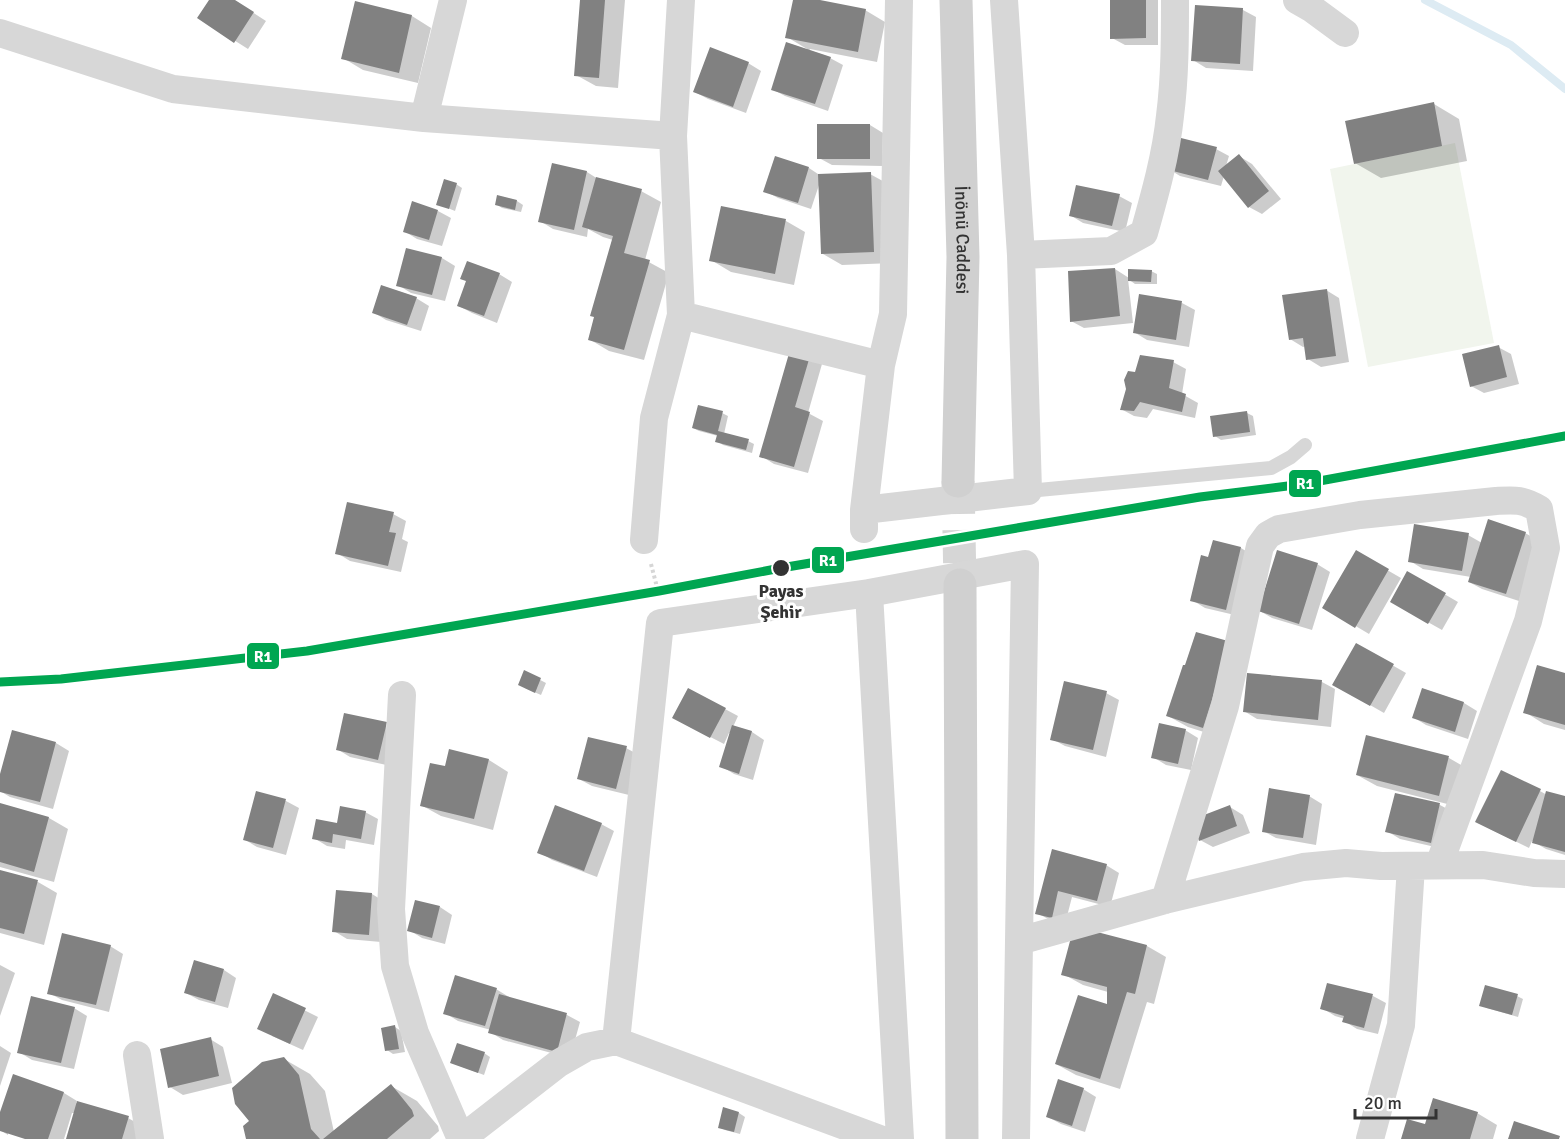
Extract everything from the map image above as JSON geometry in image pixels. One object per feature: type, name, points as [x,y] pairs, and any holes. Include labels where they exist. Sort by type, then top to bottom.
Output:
[{"type":"main road","name":"İnönü Caddesi","points":[[956,0],[963,257],[958,481]]},
{"type":"main road","points":[[960,585],[962,1139]]},
{"type":"street","points":[[424,118],[453,0]]},
{"type":"street","points":[[644,540],[654,418],[681,315],[673,136],[681,0]]},
{"type":"street","points":[[899,0],[893,314],[881,365],[864,520],[1028,491],[1021,255],[1004,0]]},
{"type":"street","points":[[1021,255],[1111,251],[1144,233],[1158,183],[1170,116],[1175,45],[1175,0]]},
{"type":"street","points":[[1297,0],[1345,33]]},
{"type":"street","points":[[0,33],[173,89],[424,118],[673,136]]},
{"type":"street","points":[[681,315],[881,365]]},
{"type":"street","points":[[1165,900],[1225,706],[1260,546],[1268,535],[1279,529],[1360,515],[1496,501],[1527,502],[1539,509],[1546,548],[1531,611],[1439,865]]},
{"type":"street","points":[[616,1041],[660,623],[869,593],[1025,564],[1016,1139]]},
{"type":"street","points":[[869,593],[900,1139]]},
{"type":"street","points":[[402,695],[391,909],[395,966],[415,1033],[461,1139],[559,1063],[587,1047],[616,1041],[880,1139]]},
{"type":"street","points":[[1019,941],[1165,900],[1304,867],[1346,863],[1381,866],[1483,865],[1534,873],[1565,874]]},
{"type":"street","points":[[1370,1139],[1401,1025],[1411,866]]},
{"type":"street","points":[[137,1055],[150,1139]]},
{"type":"lane","points":[[1028,491],[1271,468],[1291,457],[1305,445]]},
{"type":"path","points":[[644,540],[659,591],[660,623]]},
{"type":"shaded area","points":[[1455,143],[1494,343],[1368,367],[1330,169]]},
{"type":"building","points":[[209,0],[235,0],[254,12],[234,43],[197,18]]},
{"type":"building","points":[[580,0],[605,0],[599,78],[574,76]]},
{"type":"building","points":[[793,0],[820,0],[866,9],[858,52],[785,38]]},
{"type":"building","points":[[1110,0],[1146,0],[1146,38],[1110,39]]},
{"type":"building","points":[[355,1],[412,15],[399,73],[341,59]]},
{"type":"building","points":[[1195,5],[1243,8],[1240,64],[1191,61]]},
{"type":"building","points":[[786,42],[831,57],[815,104],[771,90]]},
{"type":"building","points":[[710,47],[749,62],[733,107],[693,92]]},
{"type":"building","points":[[1434,102],[1442,146],[1354,164],[1345,121]]},
{"type":"building","points":[[817,124],[870,124],[870,159],[817,159]]},
{"type":"building","points":[[1173,136],[1217,147],[1208,180],[1165,169]]},
{"type":"building","points":[[1239,154],[1269,191],[1248,208],[1218,171]]},
{"type":"building","points":[[775,156],[809,167],[798,203],[763,192]]},
{"type":"building","points":[[552,163],[587,171],[574,230],[538,222]]},
{"type":"building","points":[[871,172],[874,252],[821,254],[818,174]]},
{"type":"building","points":[[596,177],[642,189],[624,253],[650,260],[624,350],[588,340],[594,317],[590,316],[613,236],[582,227]]},
{"type":"building","points":[[444,179],[457,183],[449,209],[436,205]]},
{"type":"building","points":[[1076,185],[1120,194],[1112,226],[1069,216]]},
{"type":"building","points":[[497,195],[517,200],[515,210],[495,205]]},
{"type":"building","points":[[412,201],[438,210],[429,240],[403,232]]},
{"type":"building","points":[[721,206],[786,219],[775,274],[709,261]]},
{"type":"building","points":[[406,248],[442,257],[432,295],[396,286]]},
{"type":"building","points":[[467,261],[500,273],[484,316],[457,306],[466,281],[460,279]]},
{"type":"building","points":[[1115,268],[1120,316],[1070,322],[1068,271]]},
{"type":"building","points":[[1128,269],[1152,270],[1151,282],[1128,281]]},
{"type":"building","points":[[381,285],[417,297],[407,325],[372,313]]},
{"type":"building","points":[[1327,289],[1336,356],[1306,360],[1303,338],[1289,340],[1282,295]]},
{"type":"building","points":[[1139,294],[1182,301],[1176,340],[1133,333]]},
{"type":"building","points":[[1499,345],[1507,377],[1470,387],[1462,354]]},
{"type":"building","points":[[790,350],[810,356],[795,407],[810,412],[794,467],[759,457]]},
{"type":"building","points":[[1140,355],[1174,360],[1169,388],[1186,394],[1182,412],[1140,402],[1134,411],[1120,410],[1126,389],[1124,380],[1128,371],[1135,372]]},
{"type":"building","points":[[698,405],[723,411],[718,431],[749,439],[746,450],[715,442],[717,435],[692,428]]},
{"type":"building","points":[[1247,411],[1250,432],[1213,437],[1210,416]]},
{"type":"building","points":[[347,502],[394,512],[389,532],[396,533],[388,566],[335,554]]},
{"type":"building","points":[[1488,519],[1526,532],[1506,594],[1468,582]]},
{"type":"building","points":[[1414,524],[1469,533],[1462,571],[1408,562]]},
{"type":"building","points":[[1213,540],[1241,547],[1226,610],[1190,601],[1201,555],[1208,557]]},
{"type":"building","points":[[1277,550],[1318,563],[1299,624],[1258,611]]},
{"type":"building","points":[[1356,550],[1389,569],[1355,628],[1322,608]]},
{"type":"building","points":[[1407,571],[1446,593],[1428,624],[1390,602]]},
{"type":"building","points":[[1196,632],[1228,641],[1226,655],[1203,728],[1166,716]]},
{"type":"building","points":[[1356,643],[1394,664],[1370,706],[1332,685]]},
{"type":"building","points":[[1537,665],[1565,673],[1565,725],[1523,713]]},
{"type":"building","points":[[524,670],[541,678],[535,693],[518,685]]},
{"type":"building","points":[[1247,673],[1322,680],[1318,720],[1243,712]]},
{"type":"building","points":[[1064,681],[1107,691],[1093,750],[1050,740]]},
{"type":"building","points":[[688,688],[726,708],[710,738],[672,718]]},
{"type":"building","points":[[1422,688],[1464,702],[1455,732],[1412,718]]},
{"type":"building","points":[[344,713],[387,722],[378,760],[336,750]]},
{"type":"building","points":[[1159,723],[1186,729],[1178,764],[1151,758]]},
{"type":"building","points":[[732,725],[752,731],[739,774],[719,767]]},
{"type":"building","points":[[12,730],[56,742],[40,802],[0,792],[0,774]]},
{"type":"building","points":[[1366,735],[1449,756],[1439,796],[1356,775]]},
{"type":"building","points":[[588,737],[627,746],[616,789],[577,779]]},
{"type":"building","points":[[449,749],[489,759],[474,819],[420,806],[430,763],[445,766]]},
{"type":"building","points":[[1501,770],[1541,789],[1516,842],[1475,822]]},
{"type":"building","points":[[1269,788],[1310,795],[1303,838],[1262,832]]},
{"type":"building","points":[[256,791],[286,799],[273,848],[243,840]]},
{"type":"building","points":[[1546,791],[1565,796],[1565,852],[1532,843]]},
{"type":"building","points":[[1395,793],[1440,803],[1431,843],[1385,832]]},
{"type":"building","points":[[0,803],[49,817],[34,872],[0,862]]},
{"type":"building","points":[[555,805],[602,823],[584,871],[537,853]]},
{"type":"building","points":[[1230,805],[1237,826],[1199,841],[1191,820]]},
{"type":"building","points":[[340,806],[366,811],[361,839],[333,834],[332,843],[312,839],[316,819],[337,823]]},
{"type":"building","points":[[1052,849],[1107,864],[1097,901],[1058,891],[1052,918],[1035,914]]},
{"type":"building","points":[[0,870],[38,880],[24,934],[0,928]]},
{"type":"building","points":[[336,890],[372,893],[369,935],[332,932]]},
{"type":"building","points":[[415,900],[440,906],[432,938],[407,931]]},
{"type":"building","points":[[1074,926],[1147,945],[1135,994],[1127,992],[1100,1079],[1055,1064],[1078,995],[1107,1004],[1107,987],[1061,975]]},
{"type":"building","points":[[62,933],[111,945],[96,1005],[47,994]]},
{"type":"building","points":[[194,960],[224,969],[215,1002],[184,993]]},
{"type":"building","points":[[455,975],[497,988],[485,1026],[443,1014]]},
{"type":"building","points":[[1327,983],[1373,994],[1364,1028],[1342,1022],[1344,1016],[1320,1009]]},
{"type":"building","points":[[1485,985],[1518,994],[1512,1015],[1479,1006]]},
{"type":"building","points":[[273,993],[306,1008],[290,1044],[257,1029]]},
{"type":"building","points":[[499,994],[567,1013],[557,1052],[488,1033]]},
{"type":"building","points":[[31,996],[75,1007],[61,1063],[17,1053]]},
{"type":"building","points":[[395,1025],[399,1049],[385,1051],[381,1028]]},
{"type":"building","points":[[211,1037],[219,1076],[168,1088],[160,1049]]},
{"type":"building","points":[[457,1043],[485,1052],[478,1073],[450,1063]]},
{"type":"building","points":[[284,1057],[299,1075],[311,1129],[320,1139],[246,1139],[243,1126],[249,1121],[235,1104],[232,1088],[262,1062]]},
{"type":"building","points":[[13,1074],[64,1092],[48,1139],[25,1139],[0,1131],[0,1112]]},
{"type":"building","points":[[1058,1079],[1084,1088],[1072,1126],[1046,1117]]},
{"type":"building","points":[[391,1084],[412,1110],[414,1116],[387,1139],[323,1139]]},
{"type":"building","points":[[1433,1098],[1478,1112],[1470,1139],[1401,1139],[1407,1119],[1425,1124]]},
{"type":"building","points":[[77,1101],[129,1116],[122,1139],[66,1139]]},
{"type":"building","points":[[723,1107],[739,1112],[734,1132],[718,1128]]},
{"type":"building","points":[[1514,1121],[1560,1136],[1559,1139],[1508,1139]]},
{"type":"waterway","points":[[1425,0],[1511,45],[1565,89]]},
{"type":"tunnel","points":[[958,481],[960,585]]},
{"type":"transit line","name":"R1","points":[[0,682],[61,679],[307,651],[1200,497],[1303,484],[1565,436]]},
{"type":"place","name":"Payas Şehi̇r","points":[[781,568]]}]
